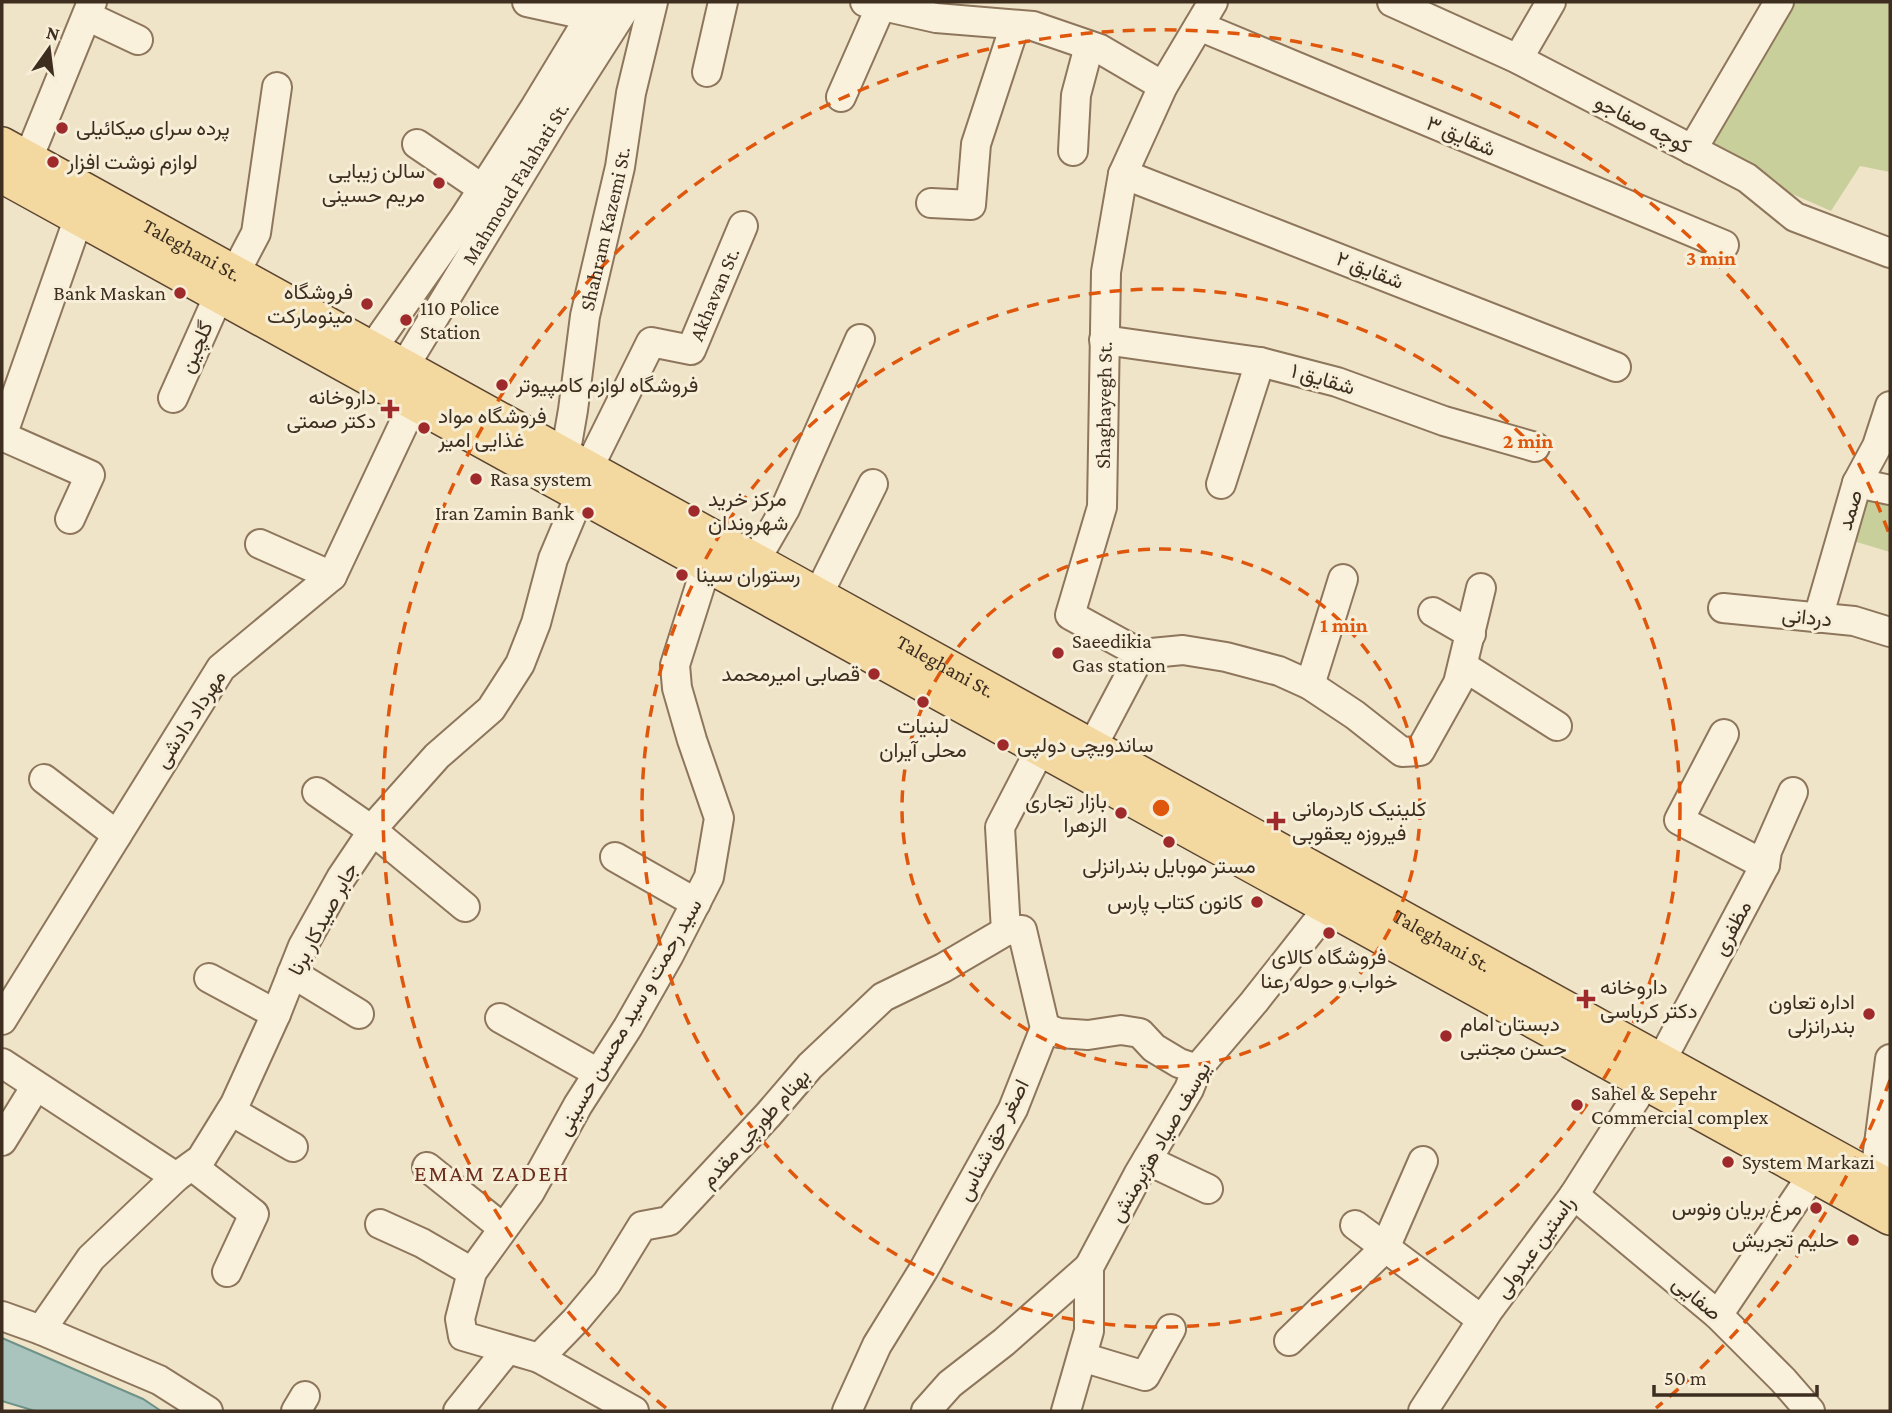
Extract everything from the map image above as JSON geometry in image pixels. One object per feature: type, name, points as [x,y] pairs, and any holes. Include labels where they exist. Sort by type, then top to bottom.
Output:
[{"type":"main road","name":"Taleghani St.","points":[[11,160],[79,217],[372,349],[403,386]]},
{"type":"main road","name":"Taleghani St.","points":[[11,160],[403,386],[818,595],[1048,737]]},
{"type":"main road","name":"Taleghani St.","points":[[578,473],[707,564],[1048,737],[1654,1072],[1812,1174],[1890,1217]]},
{"type":"main road","name":"Taleghani St.","points":[[1086,758],[1329,907],[1654,1072],[1885,1185]]},
{"type":"street","points":[[527,2],[595,9]]},
{"type":"street","name":"Mahmoud Falahati St.","points":[[403,386],[475,224],[483,189],[629,2]]},
{"type":"street","name":"Shahram Kazemi St.","points":[[578,473],[573,410],[585,316],[620,167],[631,93],[653,2]]},
{"type":"street","points":[[706,72],[723,2]]},
{"type":"street","name":"Shaghayegh St.","points":[[1141,654],[1070,615],[1102,506],[1106,272],[1123,174],[1163,86],[1213,2]]},
{"type":"street","name":"کوچه صفاجو","points":[[1391,2],[1518,59],[1747,178],[1795,217],[1890,253]]},
{"type":"street","points":[[1518,59],[1551,2]]},
{"type":"street","points":[[1692,150],[1779,2]]},
{"type":"street","points":[[841,97],[873,4],[936,18],[1033,26],[1100,49],[1163,86]]},
{"type":"street","points":[[11,160],[89,9],[138,40]]},
{"type":"street","name":"Mahmoud Falahati St.","points":[[372,349],[475,224],[544,113],[595,9]]},
{"type":"street","points":[[931,203],[971,205],[976,144],[1015,25]]},
{"type":"street","name":"شقایق ۳","points":[[1199,26],[1724,245]]},
{"type":"street","points":[[1073,151],[1076,95],[1089,46]]},
{"type":"street","name":"گلچین","points":[[173,398],[227,284],[256,233],[276,87]]},
{"type":"street","points":[[417,144],[483,189]]},
{"type":"street","name":"شقایق ۲","points":[[1123,174],[1616,367]]},
{"type":"street","points":[[70,519],[90,475],[2,436],[79,217]]},
{"type":"street","name":"Akhavan St.","points":[[578,473],[651,342],[691,350],[743,226]]},
{"type":"street","points":[[755,561],[785,509],[860,339]]},
{"type":"street","name":"شقایق ۱","points":[[1104,340],[1260,362],[1337,382],[1444,421],[1535,447]]},
{"type":"street","points":[[1221,484],[1260,362]]},
{"type":"street","name":"مهرداد دادشی","points":[[2,1020],[221,668],[332,576],[403,386]]},
{"type":"street","name":"صمد","points":[[1818,618],[1857,483],[1877,446],[1890,405]]},
{"type":"street","name":"جابر صیدکار برنا","points":[[41,1329],[91,1258],[201,1159],[231,1111],[276,1014],[303,946],[336,888],[380,820],[437,757],[491,709],[520,664],[536,623],[578,473]]},
{"type":"street","points":[[1857,483],[1890,490]]},
{"type":"street","points":[[818,595],[873,484]]},
{"type":"street","points":[[260,544],[332,576]]},
{"type":"street","name":"سید رحمت و سید محسن حسینی","points":[[634,1411],[539,1358],[463,1336],[460,1319],[471,1272],[530,1192],[578,1105],[628,1027],[709,877],[719,818],[680,701],[675,665],[707,564]]},
{"type":"street","points":[[1310,685],[1343,579]]},
{"type":"street","points":[[1086,758],[1141,654],[1183,650],[1226,657],[1279,671],[1310,685],[1355,715],[1402,752],[1420,751],[1458,682],[1481,588]]},
{"type":"street","name":"دردانی","points":[[1723,608],[1854,621],[1890,632]]},
{"type":"street","points":[[1433,612],[1471,634]]},
{"type":"street","points":[[1463,666],[1557,726]]},
{"type":"street","points":[[1724,734],[1679,820],[1765,865]]},
{"type":"street","points":[[1048,737],[1000,827],[1006,932],[1022,930],[1045,1028],[1059,1033],[1087,1035],[1121,1030],[1140,1034],[1154,1048],[1179,1063],[1197,1069]]},
{"type":"street","points":[[44,779],[117,835]]},
{"type":"street","points":[[317,792],[373,831],[465,907]]},
{"type":"street","name":"مظفری","points":[[1654,1072],[1765,865],[1767,851],[1793,792]]},
{"type":"street","points":[[615,857],[696,903]]},
{"type":"street","name":"یوسف صیاد هژبرمنش","points":[[1066,1411],[1089,1331],[1089,1267],[1189,1089],[1197,1069],[1329,907]]},
{"type":"street","name":"بهنام طورچی مقدم","points":[[539,1358],[607,1283],[642,1226],[669,1221],[810,1066],[883,997],[943,968],[1006,932]]},
{"type":"street","points":[[292,973],[359,1014]]},
{"type":"street","points":[[209,978],[276,1014]]},
{"type":"street","points":[[500,1018],[598,1073]]},
{"type":"street","name":"اصغر حق شناس","points":[[847,1411],[877,1345],[1013,1109],[1045,1028]]},
{"type":"street","points":[[1885,1185],[1877,1158],[1890,1059]]},
{"type":"street","points":[[2,1063],[36,1086],[254,1214],[226,1272]]},
{"type":"street","name":"راستین عبدولی","points":[[1423,1411],[1482,1320],[1574,1195],[1654,1072]]},
{"type":"street","points":[[2,1141],[36,1086]]},
{"type":"street","points":[[231,1111],[293,1147]]},
{"type":"street","points":[[1147,1160],[1208,1189]]},
{"type":"street","points":[[1289,1341],[1385,1248],[1423,1161]]},
{"type":"street","points":[[427,1167],[503,1228]]},
{"type":"street","points":[[1718,1315],[1812,1174]]},
{"type":"street","name":"صفایی","points":[[1574,1195],[1718,1315],[1810,1411]]},
{"type":"street","points":[[380,1224],[422,1243],[471,1272]]},
{"type":"street","points":[[1355,1225],[1482,1320]]},
{"type":"street","points":[[926,1411],[950,1384],[1004,1342],[1089,1267]]},
{"type":"street","points":[[2,1316],[41,1329],[159,1380],[208,1411]]},
{"type":"street","points":[[1082,1357],[1145,1376],[1171,1329]]},
{"type":"street","points":[[458,1411],[507,1350]]},
{"type":"green space","points":[[1779,2],[1890,2],[1890,172],[1860,166],[1831,211],[1692,150]]},
{"type":"green space","points":[[1863,496],[1890,504],[1890,552],[1850,540]]},
{"type":"water","points":[[2,1338],[143,1399],[161,1411],[35,1411],[2,1401]]},
{"type":"place","name":"پرده سرای میکائیلی","points":[[62,128]]},
{"type":"place","name":"لوازم نوشت افزار","points":[[53,162]]},
{"type":"place","name":"سالن زیبایی مریم حسینی","points":[[439,183]]},
{"type":"place","name":"Bank Maskan","points":[[180,293]]},
{"type":"place","name":"فروشگاه مینومارکت","points":[[367,304]]},
{"type":"place","name":"110 Police Station","points":[[406,320]]},
{"type":"place","name":"فروشگاه لوازم کامپیوتر","points":[[502,385]]},
{"type":"place","name":"داروخانه دکتر صمتی","points":[[390,409]]},
{"type":"place","name":"فروشگاه مواد غذایی امیر","points":[[424,428]]},
{"type":"place","name":"Rasa system","points":[[476,479]]},
{"type":"place","name":"مرکز خرید شهروندان","points":[[694,511]]},
{"type":"place","name":"Iran Zamin Bank","points":[[588,513]]},
{"type":"place","name":"رستوران سینا","points":[[682,575]]},
{"type":"place","name":"Saeedikia Gas station","points":[[1058,653]]},
{"type":"place","name":"قصابی امیرمحمد","points":[[874,674]]},
{"type":"place","name":"لبنیات محلی آیران","points":[[923,702]]},
{"type":"place","name":"ساندویچی دولپی","points":[[1003,745]]},
{"type":"place","name":"بازار تجاری الزهرا","points":[[1121,813]]},
{"type":"place","name":"کلینیک کاردرمانی فیروزه یعقوبی","points":[[1276,821]]},
{"type":"place","name":"مستر موبایل بندرانزلی","points":[[1169,842]]},
{"type":"place","name":"کانون کتاب پارس","points":[[1257,902]]},
{"type":"place","name":"فروشگاه کالای خواب و حوله رعنا","points":[[1329,933]]},
{"type":"place","name":"داروخانه دکتر کرباسی","points":[[1586,999]]},
{"type":"place","name":"اداره تعاون بندرانزلی","points":[[1869,1014]]},
{"type":"place","name":"دبستان امام حسن مجتبی","points":[[1446,1036]]},
{"type":"place","name":"Sahel & Sepehr Commercial complex","points":[[1577,1105]]},
{"type":"place","name":"System Markazi","points":[[1728,1162]]},
{"type":"place","name":"مرغ بریان ونوس","points":[[1816,1208]]},
{"type":"place","name":"حلیم تجریش","points":[[1853,1240]]},
{"type":"district","name":"EMAM ZADEH","points":[[492,1173]]}]
